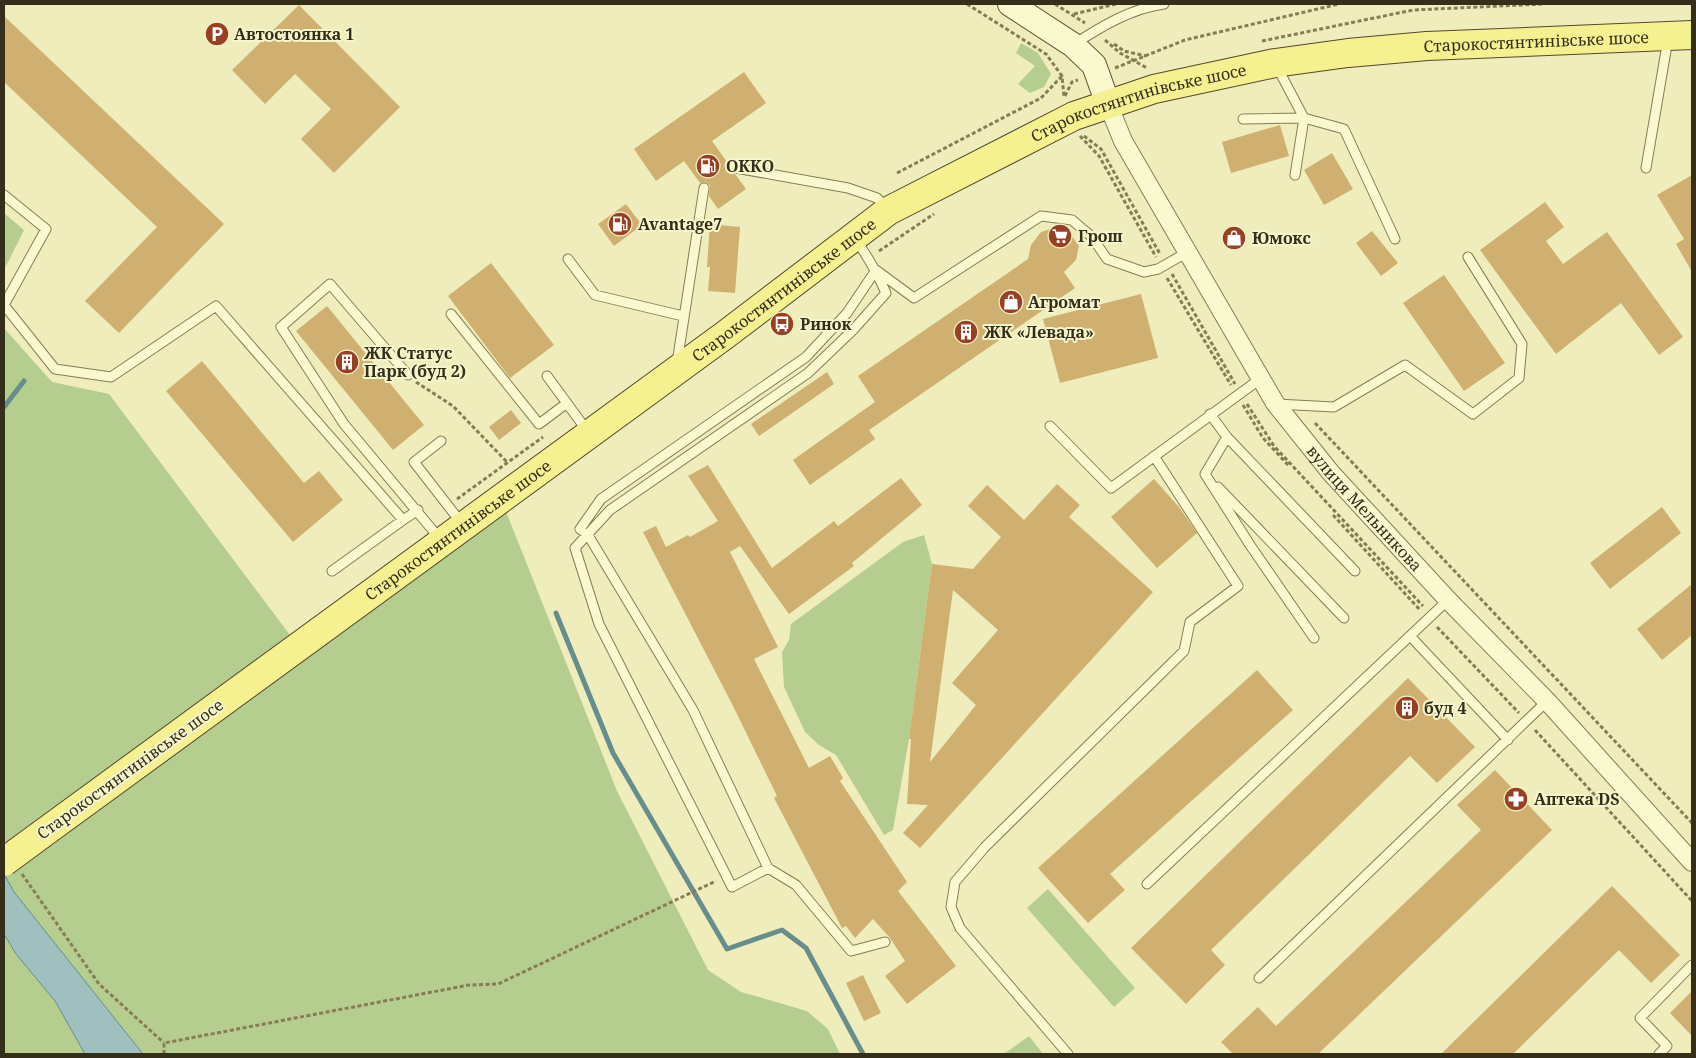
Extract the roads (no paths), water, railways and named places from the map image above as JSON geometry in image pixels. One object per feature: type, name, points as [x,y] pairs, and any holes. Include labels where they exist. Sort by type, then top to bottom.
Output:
[{"type":"main road","name":"Старокостянтинівське шосе","points":[[12,867],[42,834],[441,540],[455,516],[588,432],[725,335],[861,247],[888,211],[1074,116],[1154,89],[1275,63],[1427,46],[1680,35]]},
{"type":"street","points":[[1010,4],[1073,45],[1094,65],[1108,104]]},
{"type":"street","name":"вулиця Мельникова","points":[[1108,104],[1123,141],[1275,404],[1331,474],[1448,600],[1547,701],[1692,862]]},
{"type":"lane","points":[[1073,45],[1095,31],[1149,6],[1164,4]]},
{"type":"lane","points":[[1646,168],[1680,35]]},
{"type":"lane","points":[[1275,63],[1304,118],[1296,176]]},
{"type":"lane","points":[[1243,119],[1304,118],[1344,129],[1395,239]]},
{"type":"lane","points":[[730,167],[848,188],[877,198],[888,211]]},
{"type":"lane","points":[[676,369],[704,188]]},
{"type":"lane","points":[[4,195],[46,229],[4,305],[56,369],[111,376],[216,306],[403,520]]},
{"type":"lane","points":[[876,270],[914,298],[1041,216],[1072,220],[1092,237],[1106,259],[1144,272],[1158,269],[1186,253]]},
{"type":"lane","points":[[768,868],[732,887],[599,624],[575,548],[610,510],[808,373],[853,330],[886,294],[876,270],[861,247]]},
{"type":"lane","points":[[1275,404],[1334,407],[1405,365],[1473,414],[1519,378],[1522,344],[1468,257]]},
{"type":"lane","points":[[568,259],[595,295],[683,316]]},
{"type":"lane","points":[[876,270],[847,313],[806,357],[600,499],[580,529],[588,535],[692,710],[768,868],[796,885],[851,951],[885,942]]},
{"type":"lane","points":[[408,375],[330,284],[281,327],[344,424],[418,510],[441,540]]},
{"type":"lane","points":[[451,314],[539,424],[567,403]]},
{"type":"lane","points":[[547,376],[588,432]]},
{"type":"lane","points":[[1050,426],[1111,488],[1260,379]]},
{"type":"lane","points":[[1210,414],[1226,437],[1355,571]]},
{"type":"lane","points":[[1205,474],[1226,437]]},
{"type":"lane","points":[[441,441],[414,462],[455,516]]},
{"type":"lane","points":[[1068,1054],[960,928],[952,907],[955,882],[985,847],[1184,651],[1190,622],[1238,586],[1154,456]]},
{"type":"lane","points":[[1205,474],[1344,618]]},
{"type":"lane","points":[[1205,474],[1250,545],[1314,638]]},
{"type":"lane","points":[[332,571],[418,510]]},
{"type":"lane","points":[[1147,884],[1411,637],[1448,600]]},
{"type":"lane","points":[[1411,637],[1508,740]]},
{"type":"lane","points":[[1259,978],[1547,701]]},
{"type":"lane","points":[[1659,1054],[1667,1046],[1640,1018],[1692,965]]},
{"type":"water","points":[[4,874],[14,892],[143,1054],[85,1054],[55,1001],[16,954],[4,934]]},
{"type":"waterway","points":[[4,407],[24,381]]},
{"type":"waterway","points":[[556,613],[613,753],[727,949],[782,930],[806,948],[863,1054]]},
{"type":"place","name":"Автостоянка 1","points":[[217,34]]},
{"type":"place","name":"ОККО","points":[[708,166]]},
{"type":"place","name":"Avantage7","points":[[620,224]]},
{"type":"place","name":"Грош","points":[[1060,236]]},
{"type":"place","name":"Юмокс","points":[[1234,238]]},
{"type":"place","name":"Агромат","points":[[1011,302]]},
{"type":"place","name":"Ринок","points":[[782,324]]},
{"type":"place","name":"ЖК «Левада»","points":[[966,332]]},
{"type":"place","name":"ЖК Статус Парк (буд 2)","points":[[347,362]]},
{"type":"place","name":"буд 4","points":[[1407,708]]},
{"type":"place","name":"Аптека DS","points":[[1516,799]]}]
